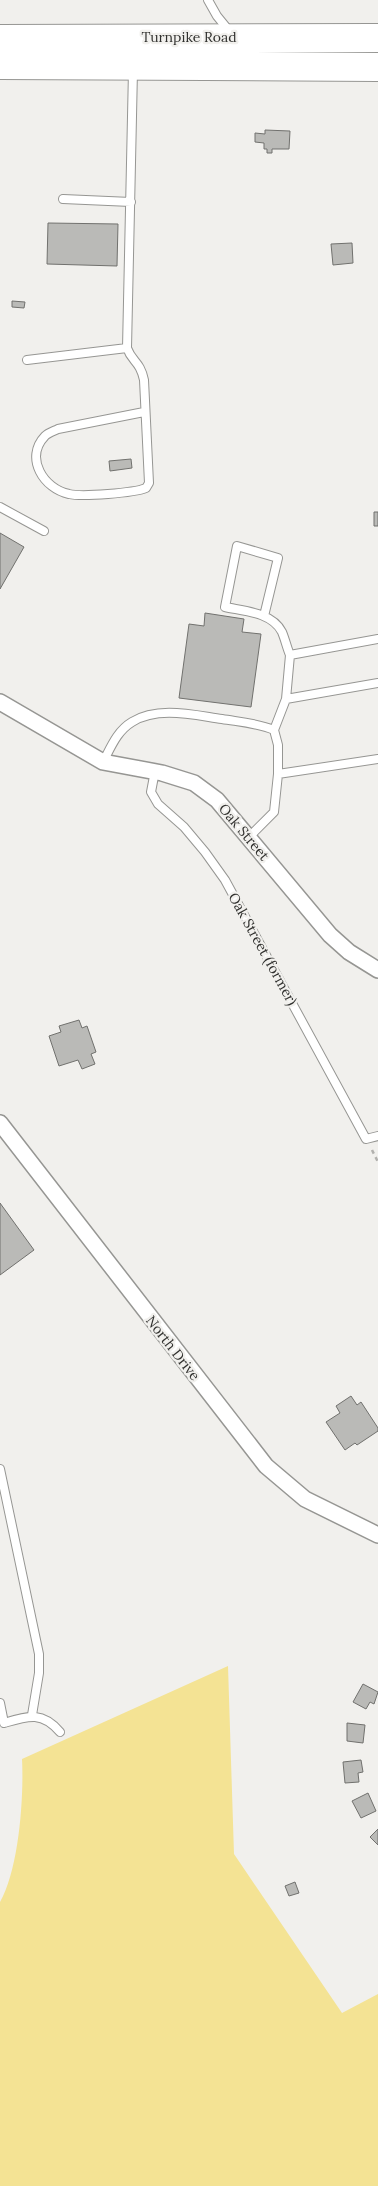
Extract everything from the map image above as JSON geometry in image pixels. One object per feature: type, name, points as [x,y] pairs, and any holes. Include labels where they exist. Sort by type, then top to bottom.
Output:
[{"type":"highway","name":"Turnpike Road","points":[[0,39],[378,38]]},
{"type":"highway","name":"Turnpike Road","points":[[0,65],[378,67]]},
{"type":"street","name":"Oak Street","points":[[0,702],[103,762],[155,771],[194,783],[217,800],[330,935],[349,952],[378,970]]},
{"type":"street","name":"North Drive","points":[[0,1123],[266,1466],[305,1499],[378,1535]]},
{"type":"lane","points":[[208,0],[217,16],[234,37]]},
{"type":"lane","points":[[133,66],[127,348],[129,354],[142,367],[149,483],[146,488],[133,492],[70,495],[46,482],[38,471],[36,458],[38,448],[45,435],[58,429],[144,412]]},
{"type":"lane","points":[[63,199],[131,202]]},
{"type":"lane","points":[[27,360],[127,348]]},
{"type":"lane","points":[[0,507],[44,531]]},
{"type":"lane","points":[[249,837],[274,812],[278,774],[278,745],[274,730],[286,699],[290,655],[282,631],[264,616],[224,607],[237,546],[278,558],[264,616]]},
{"type":"lane","points":[[290,655],[378,639]]},
{"type":"lane","points":[[286,699],[378,683]]},
{"type":"lane","points":[[103,762],[118,734],[130,723],[143,716],[162,713],[183,714],[249,723],[274,730]]},
{"type":"lane","points":[[278,774],[378,759]]},
{"type":"lane","name":"Oak Street (former)","points":[[155,771],[151,792],[158,804],[184,827],[206,852],[225,880],[366,1139],[378,1136]]},
{"type":"lane","points":[[0,1469],[39,1654],[39,1674],[32,1715]]},
{"type":"lane","points":[[0,1703],[4,1723],[32,1715],[50,1721],[60,1732]]},
{"type":"shaded area","points":[[228,1666],[234,1854],[342,2013],[378,1994],[378,2186],[0,2186],[0,1902],[12,1871],[16,1852],[21,1812],[22,1759]]},
{"type":"building","points":[[265,130],[290,131],[289,149],[272,149],[272,153],[267,153],[267,149],[264,149],[264,143],[255,142],[255,133],[265,134]]},
{"type":"building","points":[[48,223],[118,224],[117,266],[47,264]]},
{"type":"building","points":[[352,243],[353,263],[333,265],[331,244]]},
{"type":"building","points":[[12,301],[25,302],[24,308],[12,307]]},
{"type":"building","points":[[131,459],[132,468],[110,471],[109,461]]},
{"type":"building","points":[[374,512],[378,512],[378,526],[374,526]]},
{"type":"building","points":[[0,533],[24,547],[0,589]]},
{"type":"building","points":[[205,613],[244,619],[242,632],[261,634],[251,707],[179,698],[189,624],[204,626]]},
{"type":"building","points":[[79,1020],[82,1028],[87,1026],[96,1052],[91,1054],[95,1064],[82,1069],[78,1060],[59,1066],[49,1036],[61,1032],[59,1026]]},
{"type":"building","points":[[0,1203],[34,1250],[0,1275]]},
{"type":"building","points":[[351,1396],[357,1405],[361,1402],[378,1428],[378,1431],[357,1445],[355,1443],[345,1450],[326,1422],[340,1413],[336,1406]]},
{"type":"building","points":[[363,1684],[378,1692],[374,1704],[370,1702],[366,1709],[353,1702]]},
{"type":"building","points":[[347,1723],[365,1725],[363,1743],[347,1741]]},
{"type":"building","points":[[361,1760],[363,1772],[358,1773],[359,1782],[345,1783],[343,1762]]},
{"type":"building","points":[[368,1793],[376,1811],[361,1818],[352,1801]]},
{"type":"building","points":[[378,1829],[378,1845],[370,1837]]},
{"type":"building","points":[[295,1882],[299,1893],[289,1896],[285,1886]]}]
